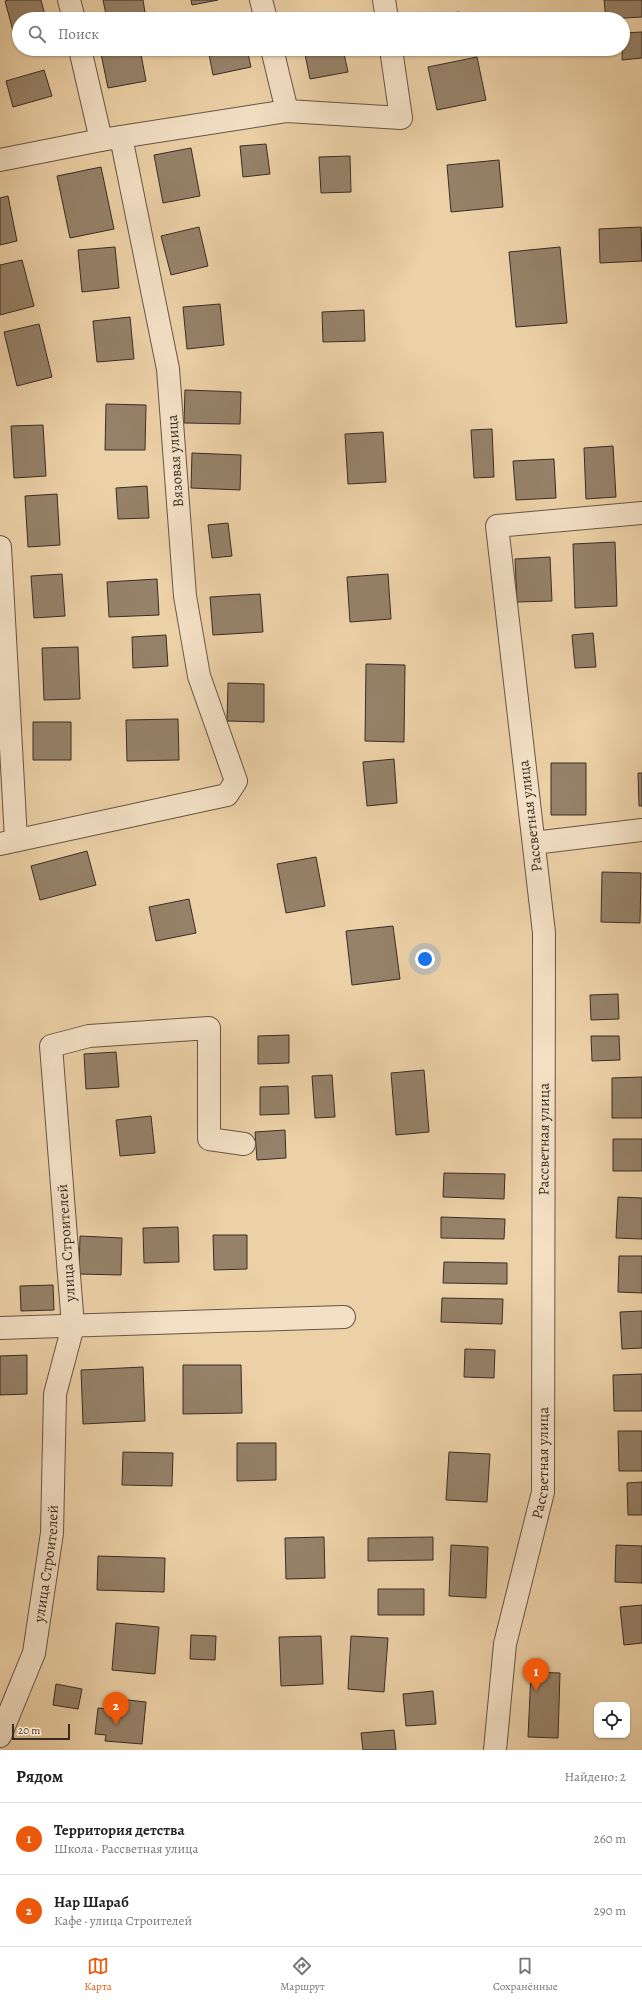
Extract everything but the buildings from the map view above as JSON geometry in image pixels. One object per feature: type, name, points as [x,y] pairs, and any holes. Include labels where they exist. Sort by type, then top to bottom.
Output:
[{"type":"street","points":[[69,0],[72,12]]},
{"type":"street","points":[[261,0],[264,12]]},
{"type":"street","points":[[384,0],[386,12]]},
{"type":"street","name":"Вязовая улица","points":[[8,841],[227,795],[236,781],[199,676],[185,596],[168,369],[111,139],[82,56]]},
{"type":"street","points":[[274,56],[287,112]]},
{"type":"street","points":[[0,160],[111,139],[287,112],[401,118],[392,56]]},
{"type":"street","name":"Рассветная улица","points":[[495,1750],[505,1644],[543,1492],[544,933],[497,526],[642,513]]},
{"type":"street","points":[[0,547],[8,841]]},
{"type":"street","points":[[534,843],[642,830]]},
{"type":"street","name":"улица Строителей","points":[[0,1736],[34,1653],[52,1533],[55,1394],[73,1326],[51,1046],[89,1036],[209,1028],[209,1139],[244,1144]]},
{"type":"street","points":[[0,1328],[344,1317]]},
{"type":"place","name":"Территория детства","points":[[536,1691]]},
{"type":"place","name":"Нар Шараб","points":[[116,1725]]}]
